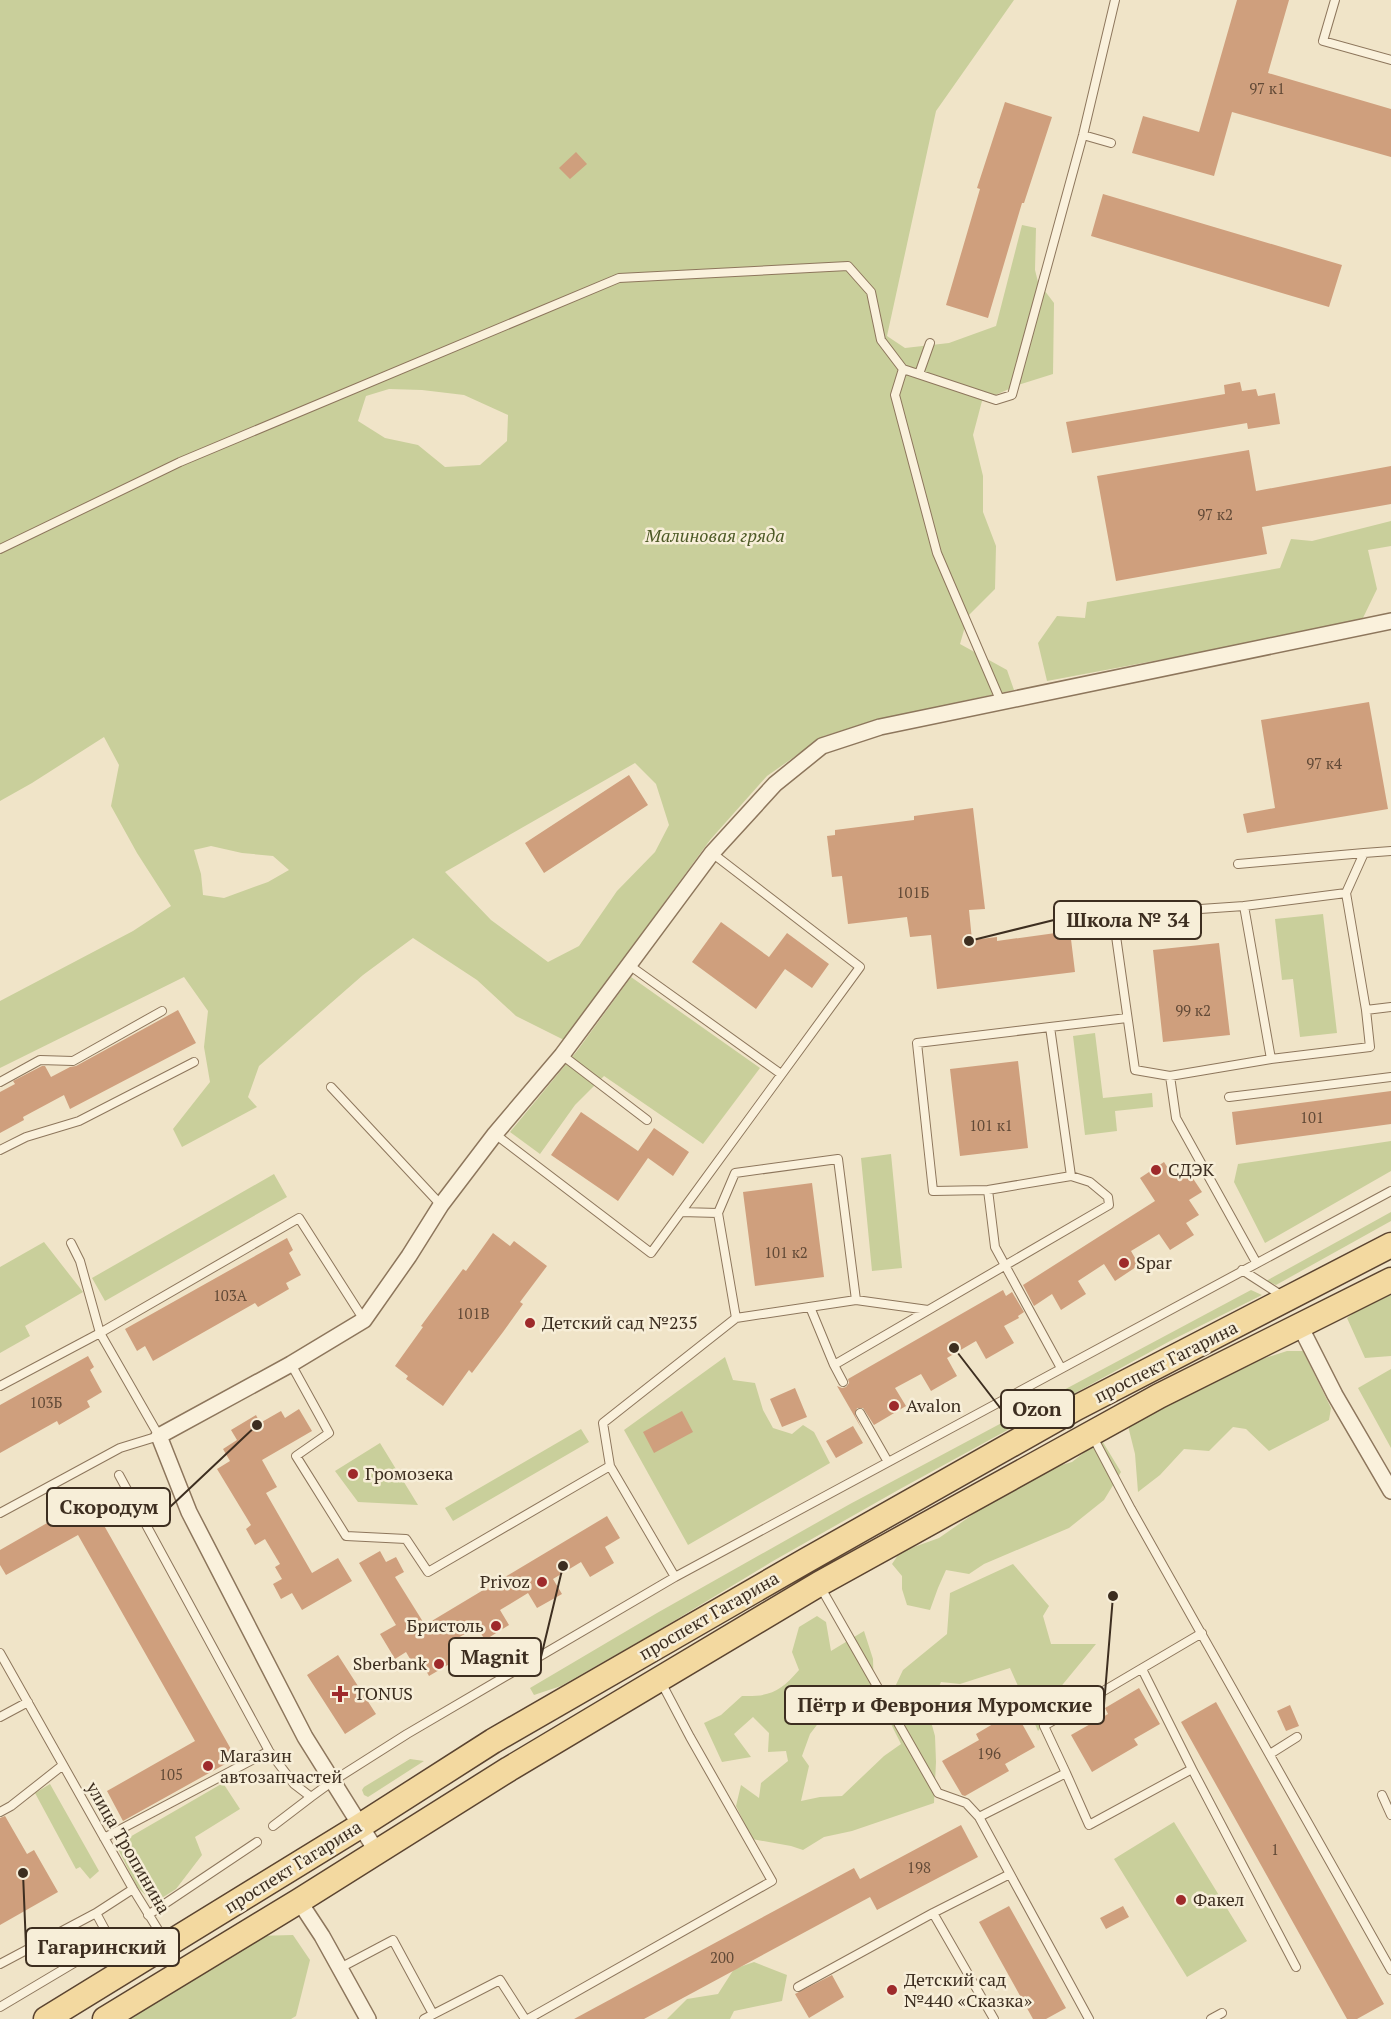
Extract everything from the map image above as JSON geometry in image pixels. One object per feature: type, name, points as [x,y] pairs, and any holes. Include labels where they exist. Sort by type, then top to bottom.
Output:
[{"type":"main road","name":"проспект Гагарина","points":[[46,2019],[360,1826],[492,1741],[1076,1408],[1391,1245]]},
{"type":"main road","name":"проспект Гагарина","points":[[105,2019],[509,1769],[819,1584],[1159,1396],[1391,1280]]},
{"type":"street","points":[[377,1852],[305,1737],[189,1512],[159,1436],[291,1364],[364,1320],[409,1256],[441,1204],[495,1134],[562,1055],[712,853],[775,784],[822,746],[880,727],[1391,621]]},
{"type":"street","points":[[1300,1326],[1335,1395],[1391,1491]]},
{"type":"street","points":[[299,1901],[368,2019]]},
{"type":"lane","points":[[0,549],[180,462],[619,278],[848,266],[871,292],[881,340],[903,369],[996,400],[1012,395],[1083,135],[1115,0]]},
{"type":"lane","points":[[1335,0],[1323,41],[1391,60]]},
{"type":"lane","points":[[1083,135],[1111,143]]},
{"type":"lane","points":[[919,374],[930,343]]},
{"type":"lane","points":[[903,369],[895,395],[937,553],[1001,702]]},
{"type":"lane","points":[[1238,864],[1391,850]]},
{"type":"lane","points":[[495,1134],[651,1253],[860,967],[712,853]]},
{"type":"lane","points":[[1346,893],[1244,906],[1113,915],[1135,1070],[1170,1076],[1271,1059],[1370,1047],[1346,893],[1365,853]]},
{"type":"lane","points":[[1244,906],[1271,1059]]},
{"type":"lane","points":[[629,964],[781,1074]]},
{"type":"lane","points":[[1366,1010],[1391,1007]]},
{"type":"lane","points":[[0,1082],[40,1060],[73,1061],[162,1011]]},
{"type":"lane","points":[[834,1365],[1109,1205],[1108,1197],[1090,1182],[1071,1176],[988,1190],[933,1191],[916,1043],[1127,1018]]},
{"type":"lane","points":[[1050,1027],[1071,1176]]},
{"type":"lane","points":[[562,1055],[647,1120]]},
{"type":"lane","points":[[0,1150],[26,1137],[79,1121],[194,1062]]},
{"type":"lane","points":[[1170,1076],[1176,1118],[1256,1262]]},
{"type":"lane","points":[[1229,1097],[1391,1077]]},
{"type":"lane","points":[[331,1087],[441,1204]]},
{"type":"lane","points":[[736,1318],[718,1213],[735,1173],[838,1159],[856,1300]]},
{"type":"lane","points":[[988,1190],[994,1247],[1062,1368]]},
{"type":"lane","points":[[273,1826],[333,1781],[407,1734],[675,1576],[1391,1191]]},
{"type":"lane","points":[[681,1212],[718,1213]]},
{"type":"lane","points":[[0,1386],[100,1333],[299,1218],[364,1320]]},
{"type":"lane","points":[[0,1513],[120,1448],[159,1436],[100,1333],[80,1261],[72,1243]]},
{"type":"lane","points":[[1242,1270],[1288,1299]]},
{"type":"lane","points":[[675,1576],[610,1466],[603,1423],[736,1318],[856,1300],[928,1310]]},
{"type":"lane","points":[[810,1307],[843,1382]]},
{"type":"lane","points":[[291,1364],[329,1433],[296,1456],[346,1536],[406,1539],[428,1572],[610,1466]]},
{"type":"lane","points":[[860,1413],[888,1462]]},
{"type":"lane","points":[[1091,1433],[1131,1509],[1391,1970]]},
{"type":"lane","points":[[119,1475],[269,1750],[294,1784],[312,1797]]},
{"type":"lane","points":[[819,1584],[938,1793],[966,1803],[979,1817],[1089,2019]]},
{"type":"lane","points":[[1192,1769],[1089,1825],[1044,1725],[1202,1633]]},
{"type":"lane","name":"улица Тропинина","points":[[0,1653],[167,1945]]},
{"type":"lane","points":[[1142,1669],[1296,1967]]},
{"type":"lane","points":[[424,2019],[500,1980],[526,2019],[772,1881],[660,1680]]},
{"type":"lane","points":[[0,1717],[28,1702]]},
{"type":"lane","points":[[1270,1754],[1297,1737]]},
{"type":"lane","points":[[104,1838],[269,1750]]},
{"type":"lane","points":[[0,1812],[63,1765]]},
{"type":"lane","points":[[979,1817],[1066,1773]]},
{"type":"lane","points":[[1382,1795],[1391,1815]]},
{"type":"lane","points":[[148,1915],[257,1842]]},
{"type":"lane","points":[[798,1987],[933,1913],[1010,1874]]},
{"type":"lane","points":[[0,1964],[96,1913],[133,1889]]},
{"type":"lane","points":[[0,2007],[111,1941],[96,1913]]},
{"type":"lane","points":[[933,1913],[994,2019]]},
{"type":"lane","points":[[340,1968],[393,1940],[433,2014]]},
{"type":"lane","points":[[1211,2019],[1222,2013]]},
{"type":"green space","name":"Малиновая гряда","points":[[0,0],[1014,0],[936,111],[887,336],[905,348],[949,343],[996,326],[1022,225],[1036,228],[1035,270],[1038,282],[1054,303],[1053,374],[1018,385],[982,401],[973,435],[983,476],[983,512],[996,546],[995,589],[968,616],[960,644],[1007,670],[1014,690],[877,720],[824,736],[767,776],[710,840],[564,1040],[516,1016],[477,980],[413,938],[363,975],[259,1066],[248,1097],[257,1107],[182,1147],[173,1129],[210,1082],[204,1047],[208,1011],[184,977],[0,1068],[0,1001],[133,931],[171,906],[137,853],[111,806],[119,765],[104,737],[0,801]],"holes":[[[389,389],[464,395],[508,415],[507,441],[480,465],[445,467],[418,445],[385,438],[358,421],[366,396]],[[635,763],[656,784],[669,825],[655,852],[617,891],[579,946],[548,962],[491,920],[445,872]],[[211,846],[242,853],[273,856],[289,870],[268,882],[224,898],[203,895],[201,874],[194,850]]]},
{"type":"green space","points":[[1391,521],[1391,546],[1368,550],[1377,589],[1361,622],[1047,681],[1038,643],[1057,616],[1085,618],[1087,602],[1280,568],[1291,539],[1312,541]]},
{"type":"green space","points":[[1323,914],[1337,1033],[1300,1037],[1293,979],[1282,980],[1275,919]]},
{"type":"green space","points":[[631,977],[760,1068],[703,1144],[604,1076],[575,1105],[540,1154],[510,1132],[577,1051]]},
{"type":"green space","points":[[1095,1033],[1103,1098],[1152,1093],[1153,1107],[1115,1111],[1117,1131],[1085,1135],[1073,1036]]},
{"type":"green space","points":[[1391,1141],[1391,1171],[1265,1243],[1234,1182],[1238,1164]]},
{"type":"green space","points":[[891,1154],[902,1268],[872,1271],[861,1158]]},
{"type":"green space","points":[[274,1174],[287,1197],[105,1301],[92,1278]]},
{"type":"green space","points":[[1391,1212],[1391,1221],[1276,1285],[1266,1281]]},
{"type":"green space","points":[[44,1242],[83,1292],[25,1326],[30,1336],[0,1353],[0,1267]]},
{"type":"green space","points":[[1251,1290],[1262,1295],[1170,1341],[900,1489],[561,1686],[534,1695],[530,1688],[850,1504]]},
{"type":"green space","points":[[1391,1291],[1391,1356],[1365,1358],[1347,1318],[1366,1304]]},
{"type":"green space","points":[[1287,1351],[1303,1351],[1331,1408],[1329,1420],[1269,1451],[1246,1429],[1233,1427],[1209,1451],[1184,1449],[1160,1475],[1138,1492],[1135,1454],[1128,1426],[1256,1361]]},
{"type":"green space","points":[[725,1357],[733,1380],[755,1383],[763,1410],[773,1428],[792,1434],[803,1425],[814,1432],[830,1463],[688,1545],[624,1430]]},
{"type":"green space","points":[[1391,1369],[1391,1448],[1358,1388]]},
{"type":"green space","points":[[581,1429],[589,1442],[453,1521],[445,1508]]},
{"type":"green space","points":[[1101,1439],[1121,1472],[1104,1500],[1069,1528],[984,1564],[969,1574],[946,1570],[930,1610],[907,1605],[902,1589],[902,1576],[892,1564],[900,1552],[939,1538],[1005,1492],[1041,1471],[1072,1462]]},
{"type":"green space","points":[[380,1443],[418,1505],[358,1502],[335,1471]]},
{"type":"green space","points":[[1013,1564],[1049,1606],[1043,1616],[1051,1644],[1096,1644],[1054,1695],[1050,1718],[1038,1731],[1010,1668],[960,1684],[941,1682],[928,1711],[935,1736],[934,1803],[852,1831],[824,1837],[803,1850],[752,1839],[736,1806],[741,1785],[759,1798],[761,1783],[788,1761],[786,1751],[768,1752],[769,1733],[753,1717],[734,1734],[751,1757],[722,1762],[704,1723],[721,1715],[742,1696],[768,1694],[786,1683],[799,1670],[792,1652],[799,1627],[817,1616],[826,1622],[831,1651],[864,1631],[873,1659],[874,1698],[836,1700],[810,1734],[802,1756],[809,1766],[801,1801],[842,1796],[884,1756],[901,1744],[884,1710],[903,1670],[947,1634],[950,1593]]},
{"type":"green space","points":[[410,1759],[424,1761],[368,1797],[364,1795],[362,1790],[364,1787]]},
{"type":"green space","points":[[223,1783],[240,1809],[195,1837],[202,1855],[176,1889],[154,1903],[137,1887],[116,1845]]},
{"type":"green space","points":[[50,1784],[99,1871],[90,1879],[80,1867],[76,1869],[35,1793]]},
{"type":"green space","name":"Факел","points":[[1174,1822],[1247,1941],[1187,1977],[1114,1859]]},
{"type":"green space","points":[[293,1935],[310,1960],[296,2016],[291,2019],[125,2019],[255,1936]]},
{"type":"green space","points":[[754,1962],[787,1975],[782,2001],[734,2011],[730,2019],[667,2019],[687,1999],[718,1994],[734,1969]]},
{"type":"building","points":[[1237,0],[1289,0],[1268,73],[1391,109],[1391,157],[1232,112],[1214,176],[1132,153],[1143,116],[1199,132]]},
{"type":"building","points":[[1005,102],[1052,117],[1024,203],[1022,203],[988,318],[946,305],[980,189],[977,188]]},
{"type":"building","points":[[576,152],[587,164],[570,179],[559,168]]},
{"type":"building","points":[[1103,194],[1342,265],[1329,307],[1091,236]]},
{"type":"building","points":[[1240,382],[1242,391],[1256,389],[1258,396],[1275,393],[1280,424],[1248,429],[1247,423],[1072,453],[1066,422],[1225,394],[1224,385]]},
{"type":"building","points":[[1249,450],[1256,491],[1391,466],[1391,504],[1262,527],[1267,554],[1116,581],[1097,476]]},
{"type":"building","points":[[1369,702],[1388,809],[1247,833],[1243,814],[1275,808],[1261,720]]},
{"type":"building","points":[[629,775],[648,805],[544,873],[525,843]]},
{"type":"building","points":[[973,808],[985,909],[969,910],[972,940],[997,937],[997,941],[1070,931],[1075,972],[937,989],[931,935],[910,937],[907,917],[848,924],[842,876],[832,877],[827,836],[835,835],[835,830],[914,820],[914,816]]},
{"type":"building","points":[[721,922],[769,957],[787,933],[829,964],[812,988],[785,969],[756,1009],[692,962]]},
{"type":"building","points":[[1219,943],[1230,1035],[1163,1042],[1153,950]]},
{"type":"building","points":[[178,1010],[196,1043],[70,1109],[64,1095],[23,1117],[24,1120],[0,1133],[0,1092],[15,1084],[13,1081],[42,1066],[45,1066],[51,1077],[76,1066]]},
{"type":"building","points":[[1018,1061],[1028,1148],[960,1156],[950,1069]]},
{"type":"building","points":[[1391,1091],[1391,1124],[1236,1145],[1232,1112]]},
{"type":"building","points":[[581,1112],[638,1151],[654,1128],[689,1152],[673,1176],[648,1158],[618,1201],[551,1155]]},
{"type":"building","points":[[1164,1162],[1173,1176],[1186,1168],[1202,1192],[1189,1200],[1199,1215],[1186,1223],[1194,1235],[1170,1250],[1159,1234],[1131,1251],[1139,1265],[1115,1281],[1104,1264],[1078,1281],[1086,1294],[1061,1310],[1052,1294],[1034,1306],[1023,1285],[1155,1201],[1140,1178]]},
{"type":"building","points":[[812,1183],[824,1277],[755,1286],[743,1192]]},
{"type":"building","points":[[493,1233],[510,1246],[514,1241],[547,1266],[520,1302],[523,1304],[503,1332],[472,1373],[469,1370],[443,1406],[406,1379],[408,1376],[395,1366],[463,1269],[466,1271]]},
{"type":"building","points":[[287,1238],[293,1250],[289,1253],[301,1275],[286,1283],[289,1289],[258,1307],[255,1303],[153,1361],[145,1346],[137,1351],[125,1329]]},
{"type":"building","points":[[1003,1290],[1006,1296],[1012,1292],[1024,1312],[1018,1316],[1019,1318],[1004,1326],[1014,1343],[986,1359],[976,1341],[947,1358],[957,1376],[931,1391],[921,1374],[895,1388],[906,1406],[874,1425],[863,1408],[857,1408],[855,1415],[863,1431],[837,1386],[846,1387],[849,1383],[848,1379]]},
{"type":"building","points":[[88,1356],[94,1367],[90,1370],[102,1392],[87,1401],[90,1407],[59,1425],[57,1421],[0,1453],[0,1405]]},
{"type":"building","points":[[795,1388],[807,1417],[782,1427],[770,1399]]},
{"type":"building","points":[[299,1409],[312,1431],[262,1460],[277,1487],[266,1493],[312,1573],[338,1558],[352,1581],[302,1610],[292,1593],[281,1599],[273,1584],[282,1579],[275,1567],[280,1564],[265,1539],[255,1545],[246,1529],[251,1525],[217,1469],[230,1461],[223,1449],[237,1440],[231,1430],[256,1415],[260,1423],[281,1411],[285,1418]]},
{"type":"building","points":[[682,1411],[693,1432],[654,1453],[643,1432]]},
{"type":"building","points":[[853,1426],[863,1443],[836,1458],[826,1441]]},
{"type":"building","points":[[89,1499],[236,1758],[123,1821],[107,1791],[195,1741],[78,1535],[6,1575],[0,1565],[0,1550]]},
{"type":"building","points":[[607,1516],[620,1538],[605,1547],[614,1563],[590,1577],[581,1562],[553,1579],[562,1594],[537,1608],[528,1593],[500,1610],[509,1625],[485,1640],[477,1627],[449,1643],[458,1659],[429,1676],[424,1667],[417,1671],[406,1652],[395,1659],[380,1634],[396,1625],[359,1563],[380,1551],[386,1562],[396,1557],[404,1572],[395,1577],[425,1625]]},
{"type":"building","points":[[338,1655],[376,1714],[345,1734],[307,1675]]},
{"type":"building","points":[[1139,1688],[1160,1724],[1134,1739],[1138,1745],[1092,1772],[1071,1735],[1108,1714],[1105,1708]]},
{"type":"building","points":[[1216,1702],[1384,2004],[1357,2019],[1347,2019],[1181,1722]]},
{"type":"building","points":[[1290,1705],[1299,1726],[1286,1731],[1277,1711]]},
{"type":"building","points":[[1015,1711],[1035,1747],[1005,1764],[1009,1771],[965,1796],[962,1795],[942,1761],[979,1740],[976,1734]]},
{"type":"building","points":[[5,1816],[27,1854],[34,1850],[58,1892],[0,1925],[0,1818]]},
{"type":"building","points":[[961,1825],[978,1857],[877,1910],[870,1897],[644,2019],[574,2019],[854,1868],[860,1879]]},
{"type":"building","points":[[1009,1906],[1066,2008],[1046,2019],[1033,2019],[979,1922]]},
{"type":"building","points":[[1123,1906],[1129,1917],[1106,1929],[1100,1918]]},
{"type":"building","points":[[832,1975],[844,1997],[809,2018],[795,1994]]},
{"type":"place","name":"Школа № 34","points":[[969,941]]},
{"type":"place","name":"СДЭК","points":[[1156,1170]]},
{"type":"place","name":"Spar","points":[[1124,1263]]},
{"type":"place","name":"Детский сад №235","points":[[530,1323]]},
{"type":"place","name":"Ozon","points":[[954,1348]]},
{"type":"place","name":"Avalon","points":[[894,1406]]},
{"type":"place","name":"Скородум","points":[[257,1425]]},
{"type":"place","name":"Громозека","points":[[353,1474]]},
{"type":"place","name":"Magnit","points":[[563,1566]]},
{"type":"place","name":"Privoz","points":[[542,1582]]},
{"type":"place","name":"Пётр и Феврония Муромские","points":[[1113,1596]]},
{"type":"place","name":"Бристоль","points":[[496,1626]]},
{"type":"place","name":"Sberbank","points":[[439,1664]]},
{"type":"place","name":"TONUS","points":[[340,1694]]},
{"type":"place","name":"Магазин автозапчастей","points":[[208,1766]]},
{"type":"place","name":"Гагаринский","points":[[23,1873]]},
{"type":"place","name":"Факел","points":[[1181,1900]]},
{"type":"place","name":"Детский сад №440 «Сказка»","points":[[892,1990]]}]
